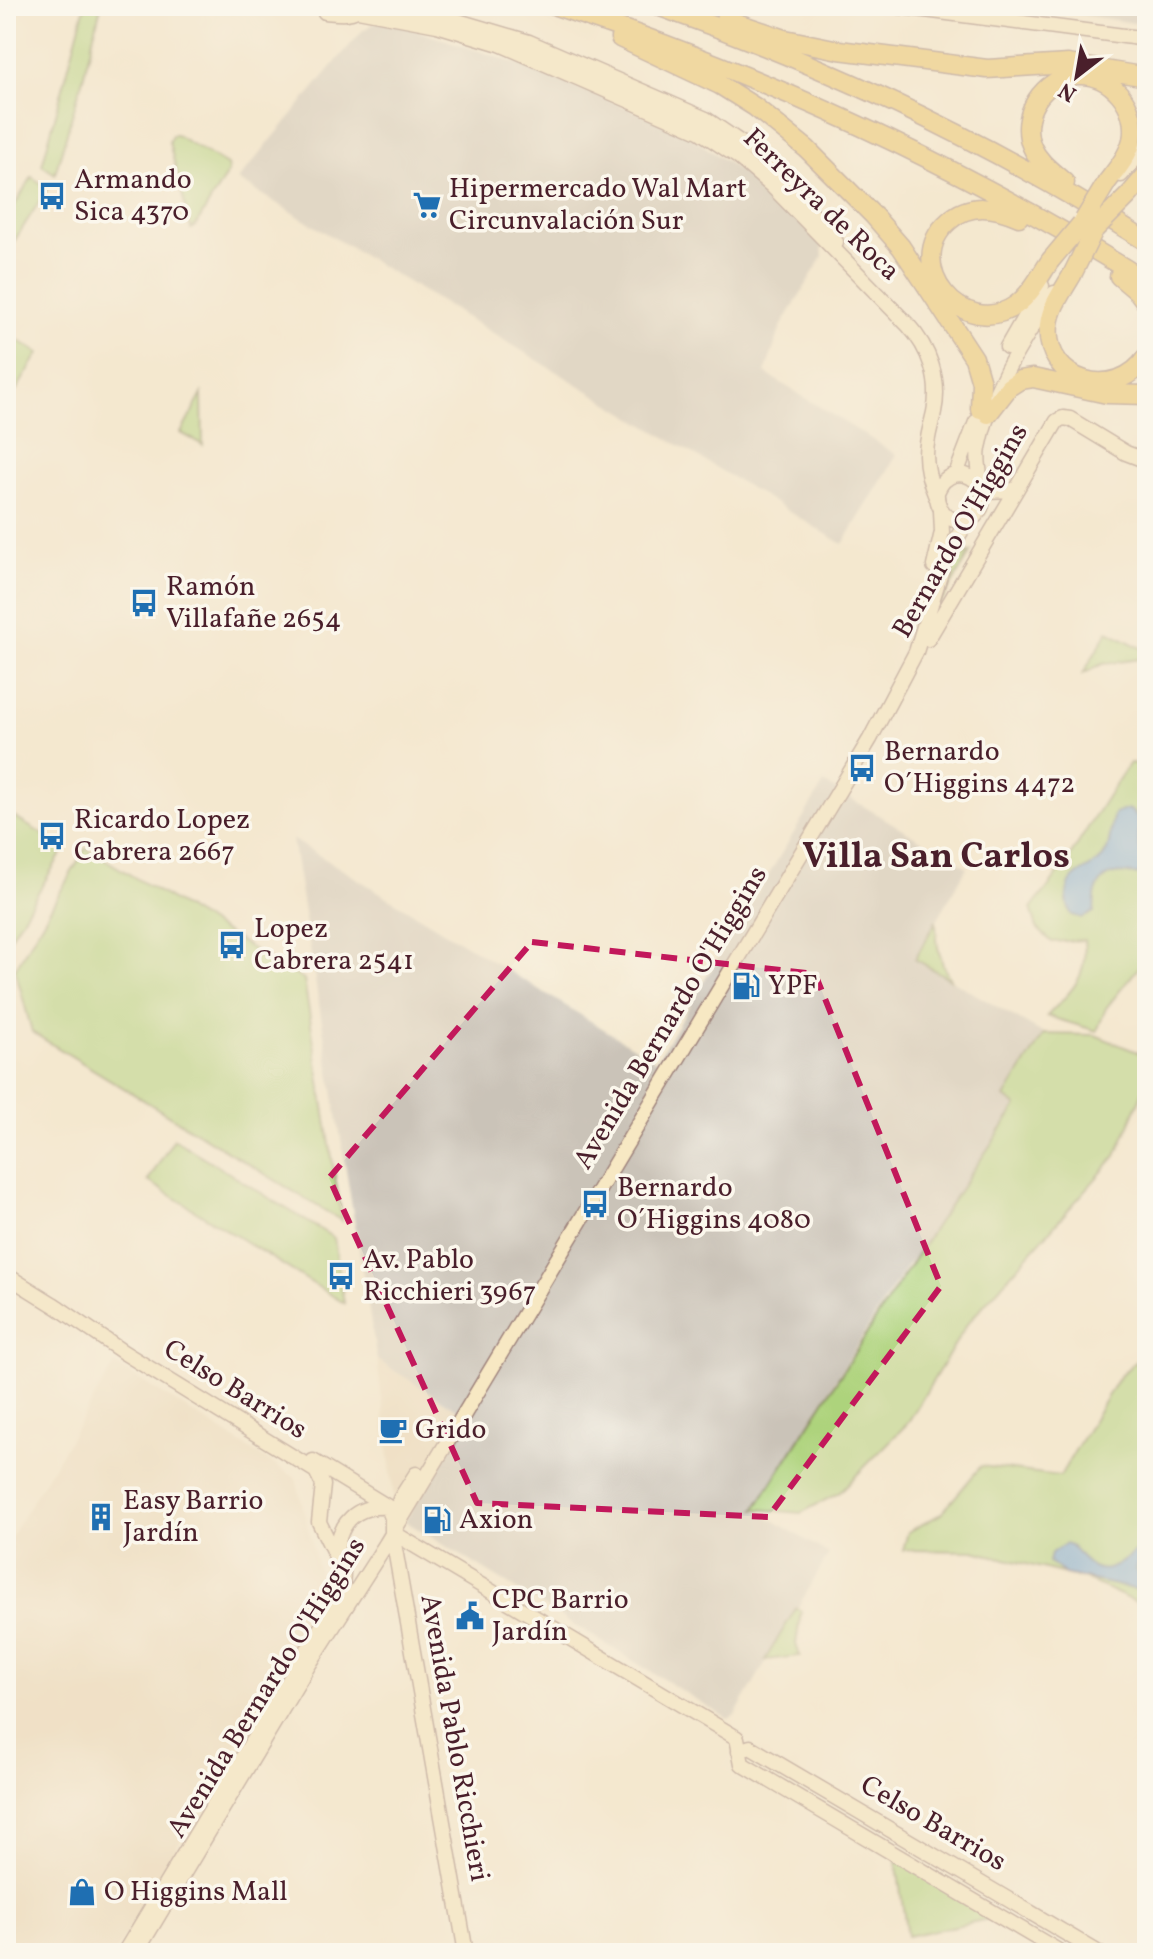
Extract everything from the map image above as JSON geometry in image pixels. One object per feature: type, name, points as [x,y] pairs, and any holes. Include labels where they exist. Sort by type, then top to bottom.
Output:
[{"type":"highway","points":[[556,6],[708,59],[847,119],[981,185],[1089,226],[1147,242]]},
{"type":"highway","points":[[658,6],[771,49],[896,105],[1089,226],[1147,282]]},
{"type":"highway","points":[[688,6],[785,39],[820,47],[987,69],[1068,64],[1147,77]]},
{"type":"highway","points":[[580,14],[620,38],[739,96],[807,149],[881,224],[915,268],[974,358],[981,382],[984,412]]},
{"type":"highway","points":[[1147,304],[1089,226],[1041,161],[1030,140],[1029,122],[1033,106],[1043,92],[1058,80],[1076,75],[1098,79],[1116,90],[1128,105],[1133,123],[1132,140],[1122,162],[1118,188],[1089,226],[1061,268],[1049,324],[1050,345],[1061,365],[1082,380],[1105,383],[1134,371],[1147,356]]},
{"type":"highway","points":[[1147,174],[1118,188],[1089,226],[1061,268],[1004,311],[988,314],[965,310],[951,302],[939,289],[931,263],[935,239],[945,224],[960,213],[979,208],[996,208],[1089,226],[1147,233]]},
{"type":"highway","points":[[984,412],[1009,387],[1020,380],[1033,378],[1107,394],[1147,395]]},
{"type":"main road","name":"Ferreyra de Roca","points":[[321,6],[325,12],[360,8],[437,25],[500,44],[699,131],[738,157],[772,186],[919,336],[933,372],[936,397],[926,454],[928,475],[938,504]]},
{"type":"main road","name":"Ferreyra de Roca","points":[[407,6],[529,42],[684,108],[719,127],[756,153],[787,182],[890,307]]},
{"type":"main road","points":[[894,6],[1147,39]]},
{"type":"main road","points":[[1118,188],[1147,146]]},
{"type":"main road","points":[[1118,188],[1147,163]]},
{"type":"main road","points":[[972,518],[982,505],[977,457],[984,412],[999,362],[1061,268]]},
{"type":"main road","points":[[984,412],[951,476],[938,488],[938,504],[955,521],[972,518],[993,530]]},
{"type":"main road","name":"Bernardo O'Higgins","points":[[907,673],[1057,421],[1063,418],[1126,453],[1147,461]]},
{"type":"main road","points":[[926,454],[938,472],[970,476],[981,488],[1015,490]]},
{"type":"main road","name":"Avenida Bernardo O'Higgins","points":[[692,1026],[902,666],[918,626],[935,565],[942,532],[938,504]]},
{"type":"main road","name":"Avenida Bernardo O'Higgins","points":[[136,1953],[308,1666],[380,1553],[657,1084],[907,673],[926,626],[946,556],[972,518]]},
{"type":"main road","name":"Avenida Bernardo O'Higgins","points":[[394,1503],[553,1259]]},
{"type":"main road","name":"Celso Barrios","points":[[6,1275],[128,1346],[354,1487],[394,1503]]},
{"type":"main road","name":"Celso Barrios","points":[[53,1304],[123,1352],[316,1471],[322,1479],[323,1494]]},
{"type":"main road","points":[[354,1487],[336,1485],[323,1494],[320,1526],[338,1558],[352,1568],[371,1563],[380,1553]]},
{"type":"main road","points":[[338,1558],[340,1533],[350,1518],[365,1508],[394,1503]]},
{"type":"main road","name":"Avenida Pablo Ricchieri","points":[[394,1503],[392,1532],[466,1953]]},
{"type":"main road","name":"Celso Barrios","points":[[392,1532],[737,1738],[742,1764],[1063,1953]]},
{"type":"main road","name":"Avenida Bernardo O'Higgins","points":[[124,1953],[342,1593],[344,1581],[338,1558]]},
{"type":"main road","points":[[308,1666],[314,1647],[312,1639]]},
{"type":"main road","name":"Celso Barrios","points":[[739,1751],[750,1747],[1099,1953]]},
{"type":"main road","points":[[1009,1899],[1009,1911],[1013,1917],[1053,1942],[1063,1953]]},
{"type":"highlighted area","points":[[532,942],[815,974],[941,1286],[768,1517],[477,1503],[329,1178]]},
{"type":"shaded area","points":[[1027,6],[1147,6],[1147,25]]},
{"type":"shaded area","points":[[382,19],[521,65],[680,129],[768,191],[822,243],[823,256],[781,327],[765,373],[897,455],[843,544],[238,180],[363,30]]},
{"type":"shaded area","points":[[824,783],[967,867],[915,959],[1044,1034],[1005,1097],[1017,1106],[949,1220],[907,1265],[755,1509],[829,1554],[735,1715],[728,1719],[405,1521],[468,1416],[377,1360],[292,839],[656,1061]]},
{"type":"shaded area","points":[[377,1360],[468,1416],[396,1514]]},
{"type":"shaded area","points":[[115,1364],[296,1478],[324,1593],[115,1953],[6,1953],[6,1544]]},
{"type":"green space","points":[[85,6],[101,6],[55,174],[42,165]]},
{"type":"green space","points":[[172,135],[227,165],[228,172],[191,229],[169,142]]},
{"type":"green space","points":[[32,177],[48,188],[6,254],[6,219]]},
{"type":"green space","points":[[6,333],[39,353],[6,407]]},
{"type":"green space","points":[[202,394],[203,445],[181,433]]},
{"type":"green space","points":[[971,552],[935,612],[950,560]]},
{"type":"green space","points":[[1108,631],[1147,651],[1147,658],[1102,664],[1083,674]]},
{"type":"green space","points":[[1130,763],[1147,765],[1147,957],[1106,1008],[1097,1031],[1047,1016],[1071,991],[1081,974],[1084,940],[1052,942],[1037,928],[1031,908],[1058,873]]},
{"type":"green space","points":[[6,812],[65,848],[6,945]]},
{"type":"green space","points":[[86,848],[304,980],[342,1221],[32,1032],[15,969]]},
{"type":"green space","points":[[936,921],[939,951],[950,979],[915,959]]},
{"type":"green space","points":[[1044,1034],[1095,1035],[1147,1056],[1147,1082],[1116,1156],[967,1324],[907,1424],[839,1493],[801,1513],[755,1509],[934,1228],[1017,1106],[1005,1097]]},
{"type":"green space","points":[[174,1139],[334,1238],[344,1303],[148,1181]]},
{"type":"green space","points":[[1147,1350],[1147,1607],[1085,1579],[974,1551],[903,1550],[908,1532],[941,1514],[981,1466],[1060,1476],[1118,1378]]},
{"type":"green space","points":[[796,1608],[801,1611],[796,1644],[800,1656],[765,1660]]},
{"type":"green space","points":[[896,1859],[993,1918],[907,1936]]},
{"type":"water","points":[[1128,809],[1138,820],[1139,846],[1147,859],[1147,876],[1111,875],[1096,892],[1094,912],[1082,918],[1072,915],[1067,900],[1070,882],[1103,857],[1114,814]]},
{"type":"water","points":[[1065,1544],[1074,1548],[1092,1567],[1100,1569],[1115,1566],[1147,1545],[1147,1554],[1142,1556],[1135,1569],[1142,1579],[1138,1590],[1065,1574],[1049,1562],[1051,1553]]},
{"type":"place","name":"Armando Sica 4370","points":[[52,196]]},
{"type":"place","name":"Hipermercado Wal Mart Circunvalación Sur","points":[[427,205]]},
{"type":"place","name":"Ramón Villafañe 2654","points":[[144,603]]},
{"type":"place","name":"Bernardo O´Higgins 4472","points":[[862,768]]},
{"type":"place","name":"Ricardo Lopez Cabrera 2667","points":[[52,836]]},
{"type":"place","name":"Lopez Cabrera 2541","points":[[232,945]]},
{"type":"place","name":"YPF","points":[[746,986]]},
{"type":"place","name":"Bernardo O´Higgins 4080","points":[[595,1204]]},
{"type":"place","name":"Av. Pablo Ricchieri 3967","points":[[341,1276]]},
{"type":"place","name":"Grido","points":[[393,1430]]},
{"type":"place","name":"Easy Barrio Jardín","points":[[101,1517]]},
{"type":"place","name":"Axion","points":[[437,1520]]},
{"type":"place","name":"CPC Barrio Jardín","points":[[470,1616]]},
{"type":"place","name":"O Higgins Mall","points":[[82,1892]]},
{"type":"district","name":"Villa San Carlos","points":[[936,858]]}]
